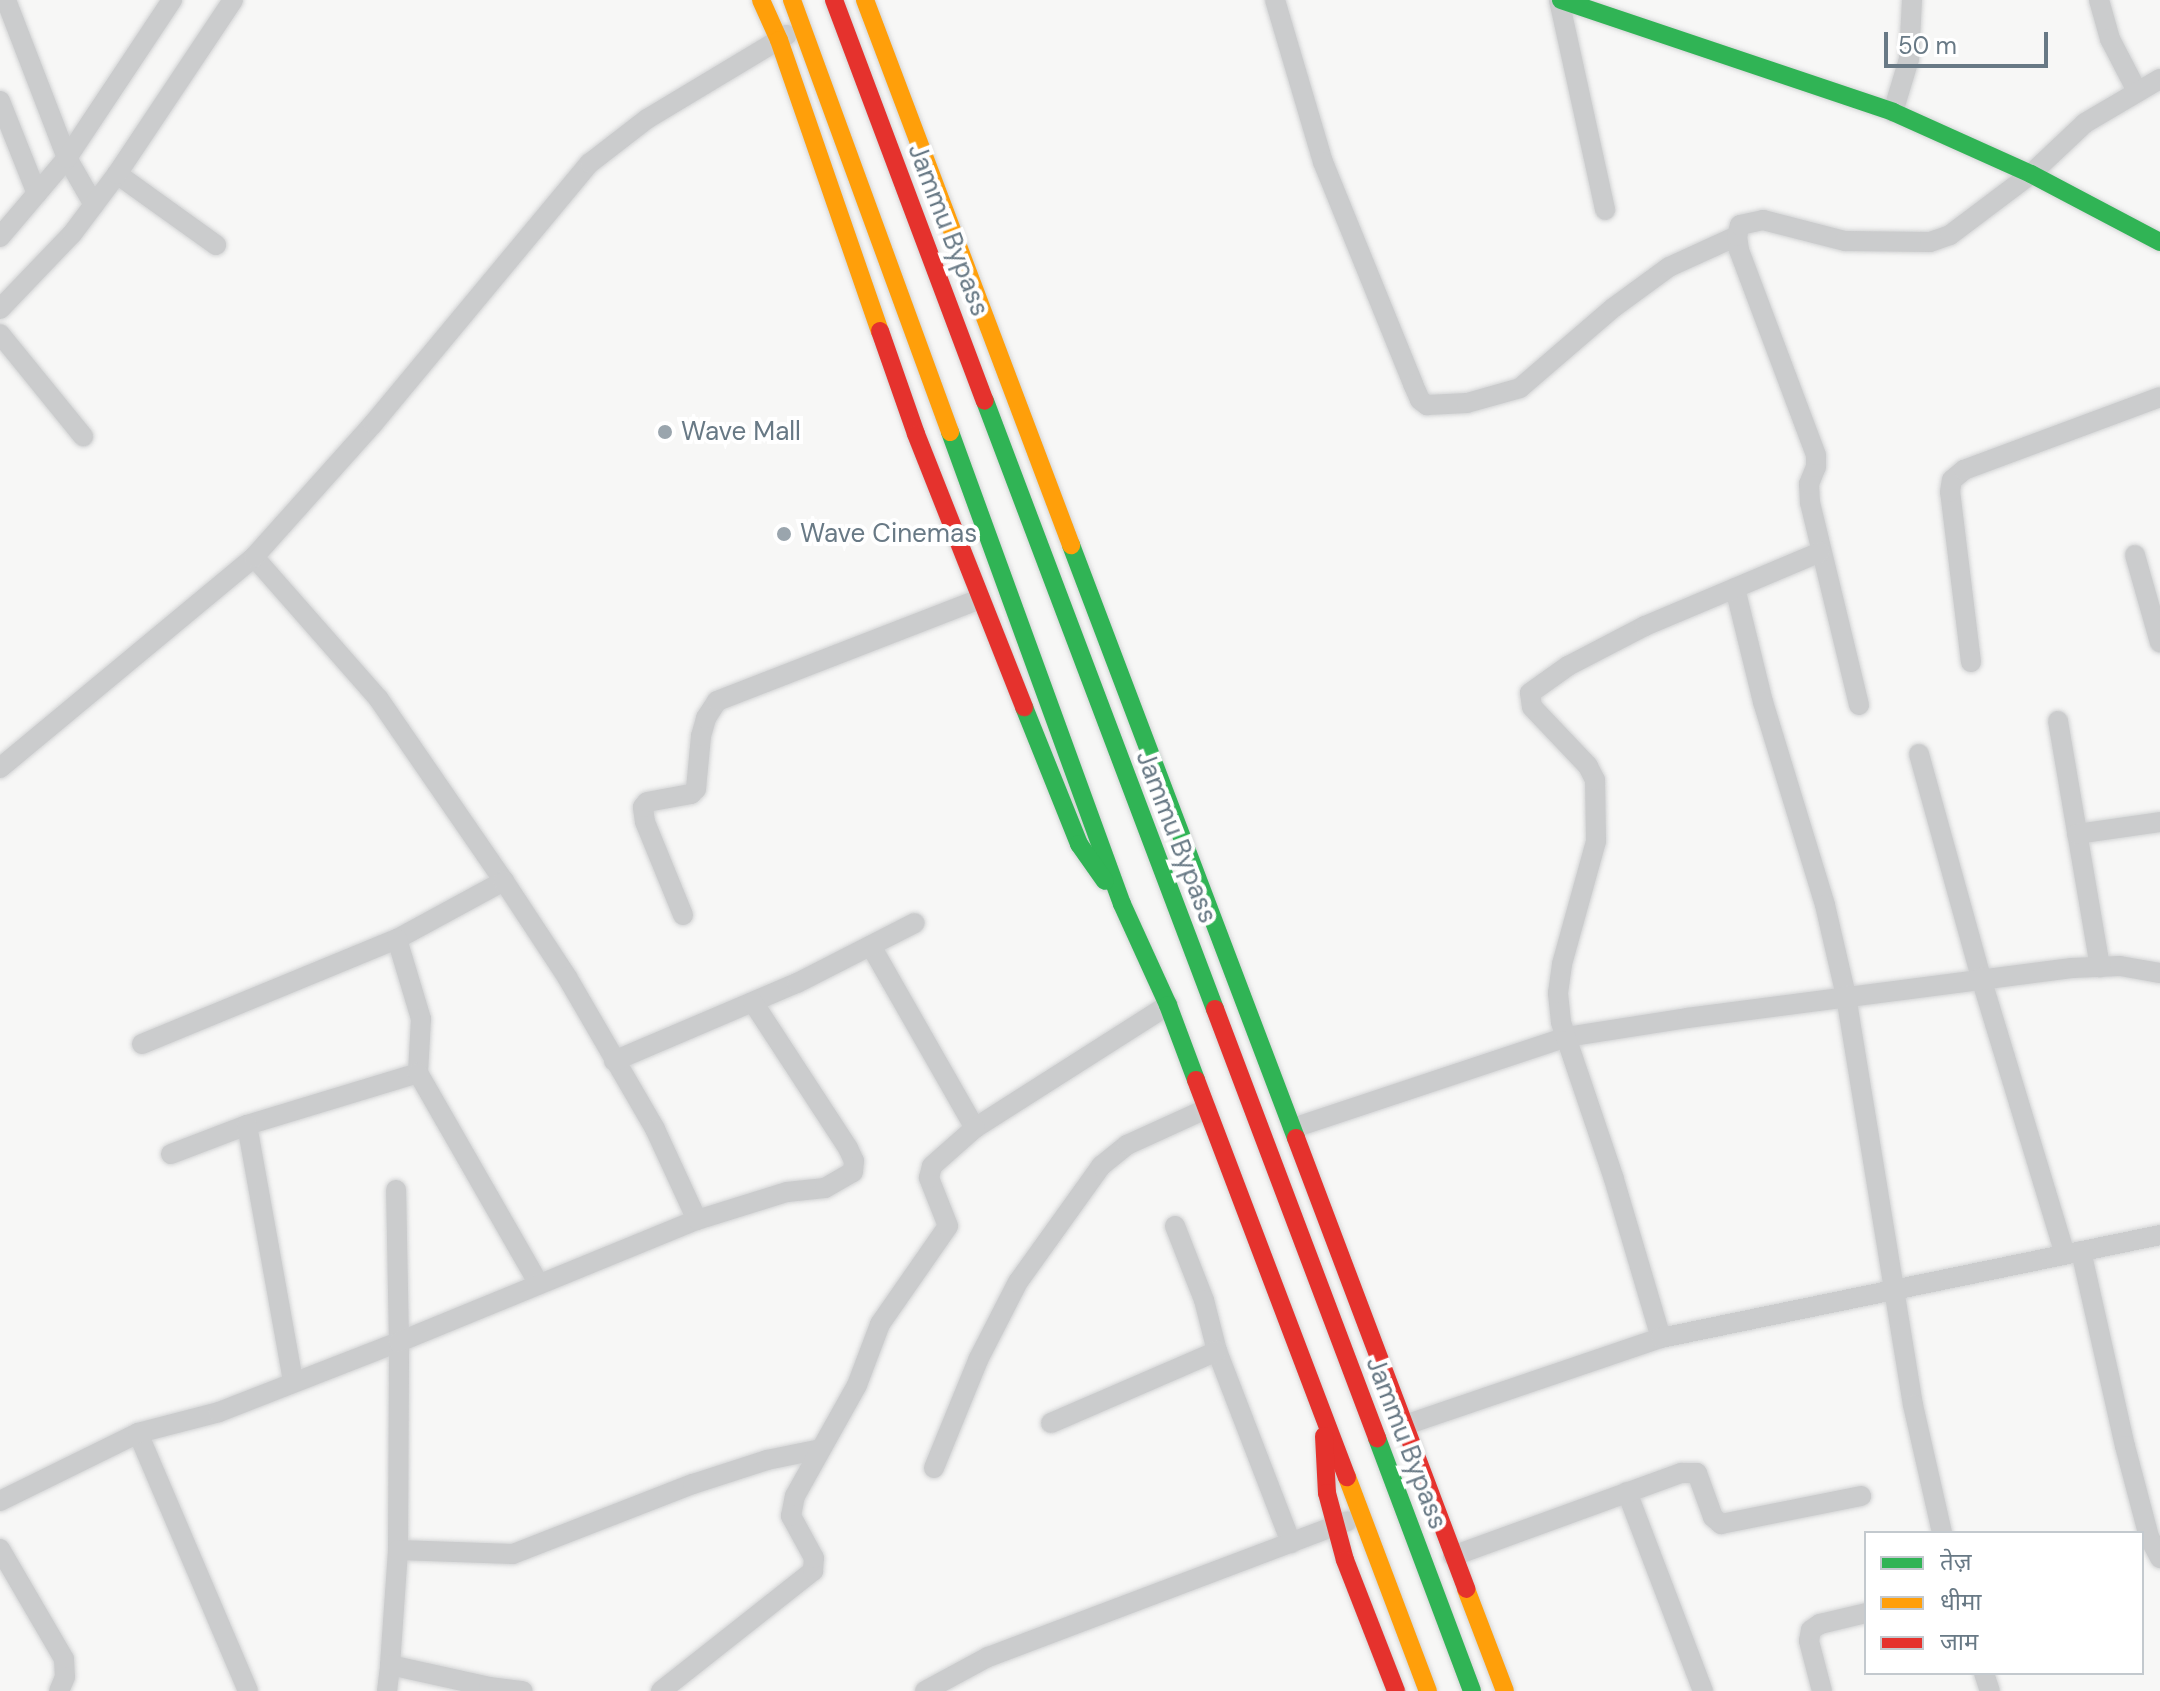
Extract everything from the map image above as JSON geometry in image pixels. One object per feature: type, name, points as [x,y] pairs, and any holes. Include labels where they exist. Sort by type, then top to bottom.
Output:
[{"type":"main road","points":[[761,0],[779,40],[916,434],[980,599],[1079,844],[1122,904]]},
{"type":"main road","name":"Jammu Bypass","points":[[792,0],[823,15],[1472,1691]]},
{"type":"main road","points":[[823,15],[865,0],[1080,575],[1505,1691]]},
{"type":"main road","points":[[1560,0],[1893,112],[2031,174],[2160,242]]},
{"type":"main road","name":"Jammu Bypass","points":[[823,15],[1122,904],[1168,1005],[1359,1517],[1428,1691]]},
{"type":"main road","points":[[1324,1423],[1327,1493],[1345,1560],[1396,1691]]},
{"type":"street","points":[[6,0],[67,158],[94,205]]},
{"type":"street","points":[[0,237],[67,158],[172,0]]},
{"type":"street","points":[[0,309],[72,234],[94,205],[233,0]]},
{"type":"street","points":[[1275,0],[1323,162],[1413,384],[1420,400],[1427,405],[1467,403],[1520,388],[1613,308],[1669,267],[1737,236]]},
{"type":"street","points":[[1560,0],[1605,210]]},
{"type":"street","points":[[1893,112],[1909,59],[1912,0]]},
{"type":"street","points":[[2099,0],[2110,39],[2137,91]]},
{"type":"street","points":[[0,768],[254,557],[373,424],[590,163],[647,119],[823,15]]},
{"type":"street","points":[[1859,705],[1820,552],[1808,491],[1816,455],[1737,236],[1740,225],[1763,220],[1845,241],[1930,242],[1950,235],[2031,174],[2085,123],[2160,79]]},
{"type":"street","points":[[0,101],[37,194]]},
{"type":"street","points":[[117,174],[216,245]]},
{"type":"street","points":[[0,334],[83,436]]},
{"type":"street","points":[[1971,662],[1950,492],[1952,480],[1964,470],[2160,397]]},
{"type":"street","points":[[1661,1338],[1614,1179],[1566,1037],[1558,993],[1562,964],[1596,841],[1595,780],[1588,766],[1532,707],[1530,693],[1594,652],[1820,552]]},
{"type":"street","points":[[2135,555],[2160,643]]},
{"type":"street","points":[[254,557],[378,698],[504,881],[567,977],[655,1129],[697,1220]]},
{"type":"street","points":[[1735,588],[1770,729],[1825,905],[1846,996],[1913,1405],[1942,1531]]},
{"type":"street","points":[[683,915],[642,813],[647,802],[691,794],[696,789],[701,736],[706,718],[717,701],[980,599]]},
{"type":"street","points":[[2058,721],[2100,967]]},
{"type":"street","points":[[1919,754],[1981,978],[2073,1252],[2149,1537],[2160,1558]]},
{"type":"street","points":[[2077,834],[2160,822]]},
{"type":"street","points":[[142,1044],[397,939],[504,881]]},
{"type":"street","points":[[614,1061],[753,1002],[915,923]]},
{"type":"street","points":[[397,939],[421,1019],[418,1073],[539,1284]]},
{"type":"street","points":[[871,946],[975,1128]]},
{"type":"street","points":[[1293,1128],[1566,1037],[1981,978],[2100,967],[2160,973]]},
{"type":"street","points":[[0,1501],[138,1433],[219,1412],[697,1220],[787,1192],[825,1188],[849,1177],[854,1166],[848,1148],[753,1002]]},
{"type":"street","points":[[661,1691],[813,1571],[816,1562],[793,1525],[792,1505],[857,1385],[880,1324],[948,1226],[929,1178],[932,1166],[975,1128],[1168,1005]]},
{"type":"street","points":[[171,1154],[247,1125],[418,1073]]},
{"type":"street","points":[[934,1468],[978,1360],[1018,1282],[1101,1166],[1127,1145],[1206,1109]]},
{"type":"street","points":[[247,1125],[293,1381]]},
{"type":"street","points":[[387,1691],[398,1550],[396,1190]]},
{"type":"street","points":[[1175,1226],[1204,1300],[1217,1351],[1291,1543]]},
{"type":"street","points":[[1405,1425],[1661,1338],[2160,1235]]},
{"type":"street","points":[[1051,1423],[1217,1351]]},
{"type":"street","points":[[138,1433],[248,1691]]},
{"type":"street","points":[[398,1550],[513,1554],[693,1484],[767,1460],[821,1449]]},
{"type":"street","points":[[1453,1556],[1691,1471],[1701,1479],[1713,1517],[1721,1524],[1861,1496]]},
{"type":"street","points":[[1627,1492],[1703,1691]]},
{"type":"street","points":[[925,1691],[988,1657],[1359,1517]]},
{"type":"street","points":[[0,1549],[64,1659],[65,1677],[59,1691]]},
{"type":"street","points":[[1822,1691],[1809,1641],[1811,1630],[1820,1624],[1864,1613]]},
{"type":"street","points":[[390,1665],[490,1689],[523,1691]]},
{"type":"traffic: fast","points":[[1561,0],[1893,112],[2031,174],[2160,242]]},
{"type":"traffic: fast","points":[[985,401],[1215,1009]]},
{"type":"traffic: fast","points":[[950,432],[1122,904],[1168,1005],[1196,1080]]},
{"type":"traffic: fast","points":[[1071,545],[1296,1138]]},
{"type":"traffic: fast","points":[[1024,707],[1079,844],[1105,881]]},
{"type":"traffic: fast","points":[[1377,1438],[1472,1691]]},
{"type":"traffic: slow","points":[[761,0],[779,40],[880,331]]},
{"type":"traffic: slow","points":[[792,0],[950,432]]},
{"type":"traffic: slow","points":[[865,0],[1071,545]]},
{"type":"traffic: slow","points":[[1347,1477],[1428,1691]]},
{"type":"traffic: slow","points":[[1466,1589],[1505,1691]]},
{"type":"traffic: jam","points":[[834,0],[985,401]]},
{"type":"traffic: jam","points":[[880,331],[916,434],[1024,707]]},
{"type":"traffic: jam","points":[[1215,1009],[1377,1438]]},
{"type":"traffic: jam","points":[[1196,1080],[1347,1477]]},
{"type":"traffic: jam","points":[[1296,1138],[1466,1589]]},
{"type":"traffic: jam","points":[[1324,1436],[1327,1493],[1345,1560],[1396,1691]]},
{"type":"place","name":"Wave Mall","points":[[665,432]]},
{"type":"place","name":"Wave Cinemas","points":[[784,534]]}]
